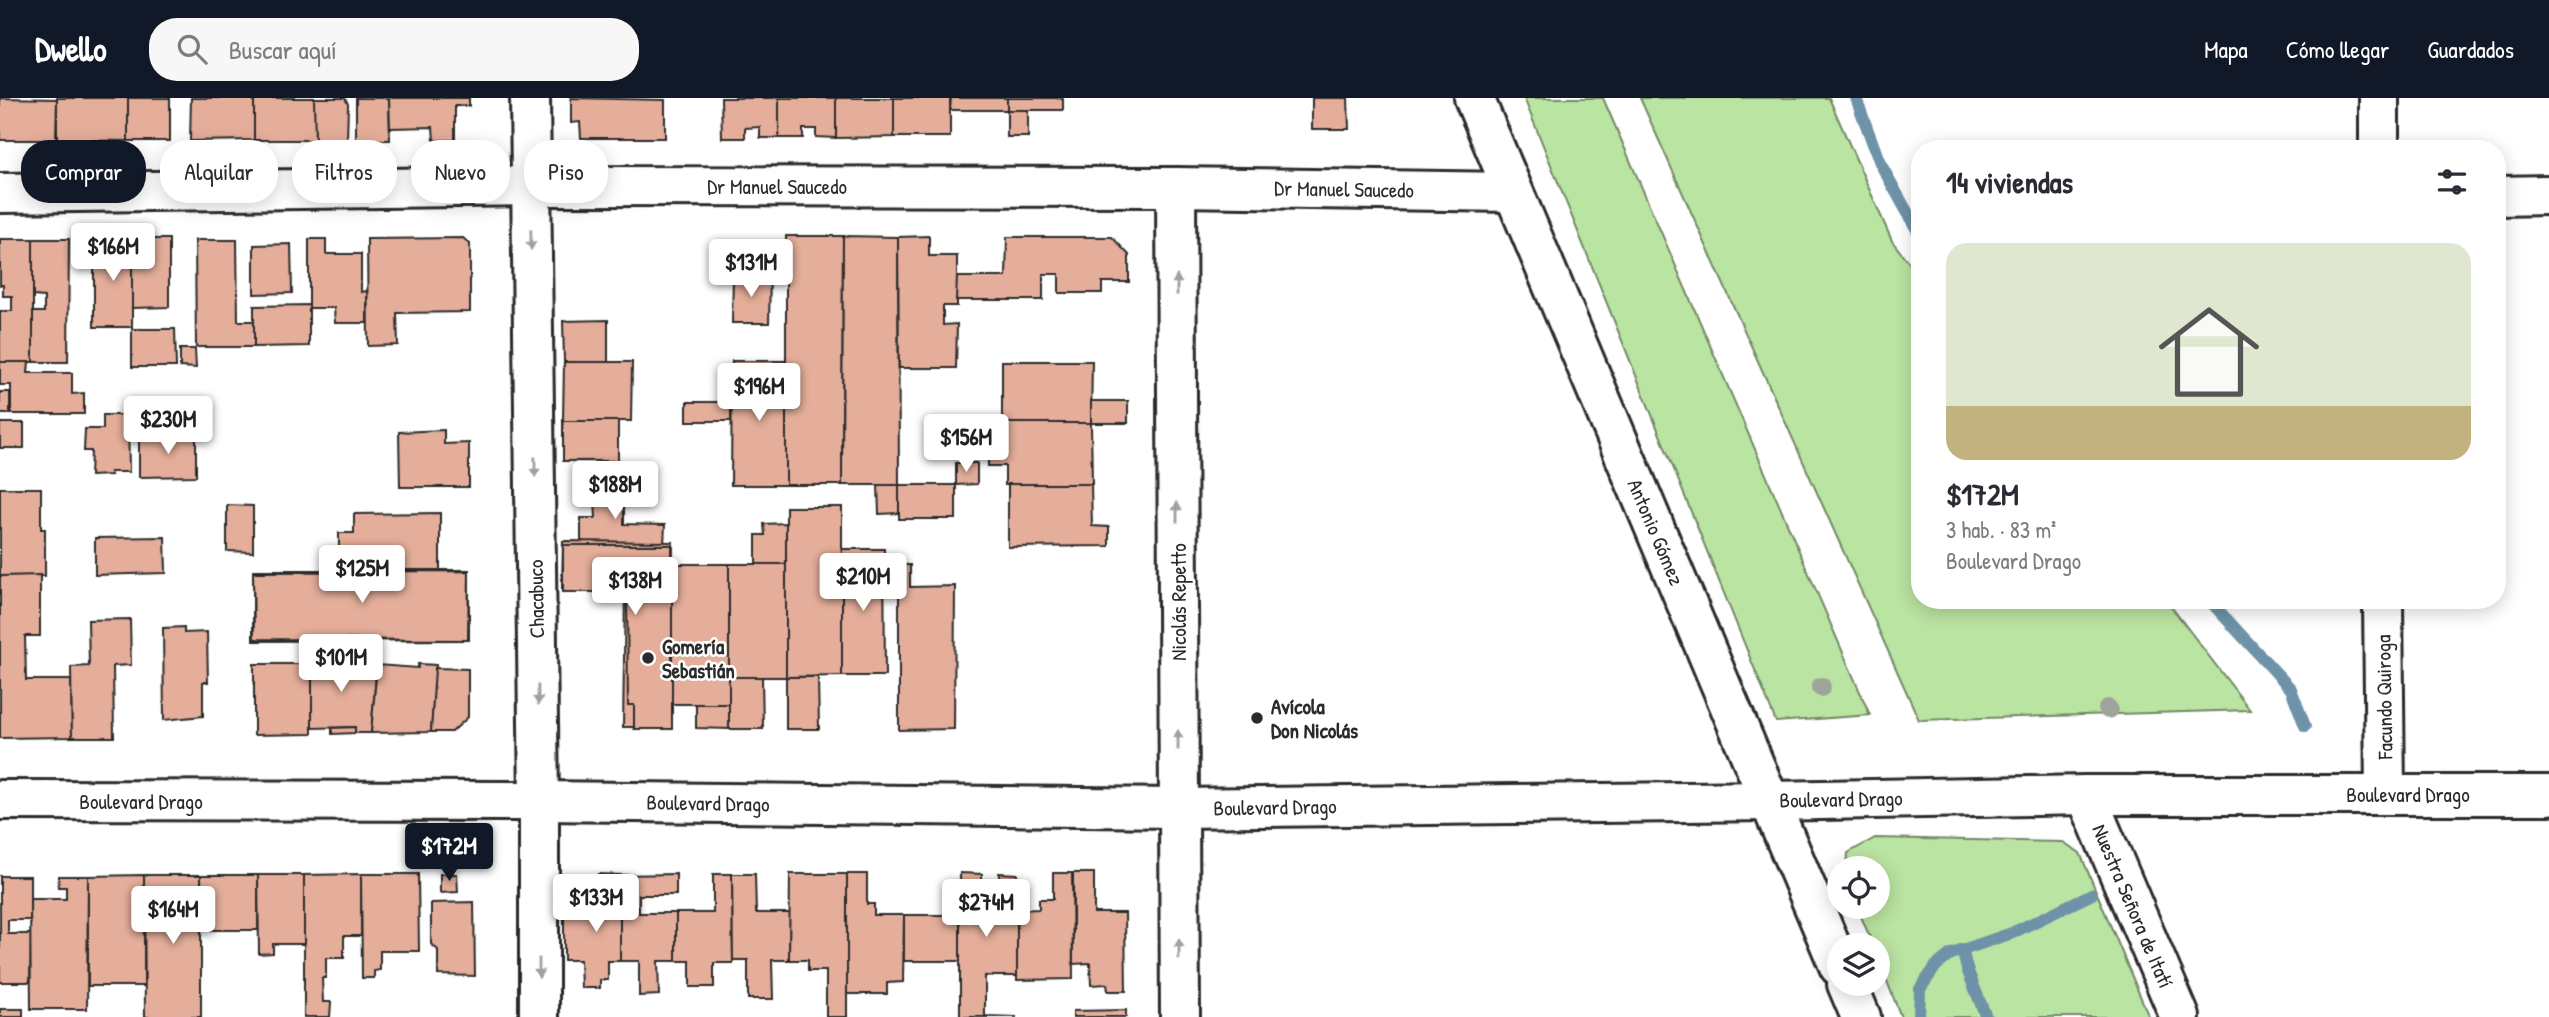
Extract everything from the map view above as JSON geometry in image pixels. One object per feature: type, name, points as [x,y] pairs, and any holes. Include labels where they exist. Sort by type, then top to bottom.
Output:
[{"type":"street","name":"Chacabuco","points":[[530,98],[530,140]]},
{"type":"street","name":"Antonio Gómez","points":[[1474,98],[1827,937]]},
{"type":"street","points":[[2379,98],[2379,140]]},
{"type":"street","name":"Dr Manuel Saucedo","points":[[0,193],[524,186]]},
{"type":"street","name":"Dr Manuel Saucedo","points":[[608,186],[1176,187],[1512,192]]},
{"type":"street","name":"Nicolás Repetto","points":[[1176,187],[1180,1017]]},
{"type":"street","points":[[2506,195],[2549,195]]},
{"type":"street","name":"Chacabuco","points":[[531,203],[539,1017]]},
{"type":"street","name":"Facundo Quiroga","points":[[2383,609],[2385,794]]},
{"type":"street","name":"Boulevard Drago","points":[[0,800],[1178,808],[1769,801],[2085,794],[2549,794]]},
{"type":"street","name":"Nuestra Señora de Itatí","points":[[2085,794],[2180,1017]]},
{"type":"street","points":[[1852,996],[1861,1017]]},
{"type":"green space","points":[[1524,98],[1603,98],[1870,715],[1776,722]]},
{"type":"green space","points":[[1640,98],[1829,98],[1892,241],[1911,265],[1911,609],[2173,609],[2250,710],[1919,720]]},
{"type":"green space","points":[[1875,838],[2063,842],[2080,853],[2149,1017],[1901,1017],[1890,989],[1890,933],[1868,933],[1862,919],[1890,919],[1890,856],[1848,856],[1848,853]]},
{"type":"building","points":[[0,98],[57,99],[56,140],[0,140]]},
{"type":"building","points":[[57,98],[128,98],[128,140],[57,140]]},
{"type":"building","points":[[128,98],[170,98],[170,140],[128,140]]},
{"type":"building","points":[[191,98],[254,98],[254,140],[190,140]]},
{"type":"building","points":[[254,98],[315,98],[315,140],[254,140]]},
{"type":"building","points":[[314,98],[345,98],[348,104],[347,140],[315,140]]},
{"type":"building","points":[[356,98],[389,98],[390,140],[356,140]]},
{"type":"building","points":[[389,98],[469,98],[469,106],[455,106],[455,140],[434,140],[433,127],[390,128]]},
{"type":"building","points":[[571,98],[665,100],[665,138],[581,138],[580,122],[571,123]]},
{"type":"building","points":[[721,98],[779,98],[779,138],[760,138],[760,127],[745,128],[745,138],[722,138]]},
{"type":"building","points":[[779,98],[836,98],[836,138],[816,137],[816,129],[803,129],[803,138],[779,138]]},
{"type":"building","points":[[836,98],[894,98],[894,137],[836,138]]},
{"type":"building","points":[[894,98],[950,98],[950,137],[894,137]]},
{"type":"building","points":[[951,98],[1007,98],[1007,110],[950,110]]},
{"type":"building","points":[[1007,98],[1063,98],[1063,110],[1007,110]]},
{"type":"building","points":[[1312,98],[1348,98],[1349,129],[1312,129]]},
{"type":"building","points":[[1007,110],[1028,110],[1028,137],[1007,137]]},
{"type":"building","points":[[786,236],[843,236],[842,485],[786,485]]},
{"type":"building","points":[[843,236],[898,237],[899,485],[842,485]]},
{"type":"building","points":[[929,236],[929,256],[957,256],[957,306],[943,306],[943,325],[957,324],[956,368],[899,368],[898,237]]},
{"type":"building","points":[[1007,237],[1112,237],[1129,255],[1129,282],[1102,282],[1102,293],[1059,293],[1059,274],[1043,274],[1043,300],[956,300],[957,277],[1006,277]]},
{"type":"building","points":[[132,238],[132,327],[94,327],[94,239]]},
{"type":"building","points":[[463,238],[470,244],[470,312],[397,313],[398,345],[368,346],[367,239]]},
{"type":"building","points":[[0,239],[33,239],[33,362],[0,362],[0,311],[12,311],[12,296],[3,296],[3,285],[0,285]]},
{"type":"building","points":[[33,239],[69,239],[68,362],[33,362],[33,312],[44,312],[44,297],[33,296]]},
{"type":"building","points":[[132,239],[169,239],[169,307],[132,308]]},
{"type":"building","points":[[309,239],[326,239],[326,254],[361,254],[361,292],[367,291],[367,323],[335,323],[334,308],[309,308]]},
{"type":"building","points":[[195,240],[237,240],[238,321],[254,321],[254,347],[196,347]]},
{"type":"building","points":[[291,244],[292,293],[254,294],[254,245]]},
{"type":"building","points":[[733,275],[770,275],[769,323],[732,323]]},
{"type":"building","points":[[309,305],[309,346],[254,347],[254,306]]},
{"type":"building","points":[[608,320],[608,362],[564,362],[563,321]]},
{"type":"building","points":[[132,329],[175,329],[176,367],[132,367]]},
{"type":"building","points":[[180,349],[195,349],[196,368],[180,367]]},
{"type":"building","points":[[732,361],[786,361],[786,485],[731,485]]},
{"type":"building","points":[[1002,361],[1092,361],[1091,423],[1002,423]]},
{"type":"building","points":[[0,362],[29,362],[28,373],[72,373],[72,394],[84,393],[84,414],[11,414],[11,385],[0,385]]},
{"type":"building","points":[[564,362],[632,362],[631,421],[563,421]]},
{"type":"building","points":[[0,392],[10,392],[10,414],[0,414]]},
{"type":"building","points":[[1091,401],[1128,401],[1128,423],[1091,423]]},
{"type":"building","points":[[687,402],[731,402],[731,421],[687,421]]},
{"type":"building","points":[[103,415],[128,415],[129,472],[90,476],[91,451],[84,451],[85,429],[103,429]]},
{"type":"building","points":[[563,421],[618,421],[618,461],[563,461]]},
{"type":"building","points":[[0,423],[24,423],[24,448],[0,448]]},
{"type":"building","points":[[988,423],[1091,423],[1092,484],[1005,485],[1005,466],[988,466]]},
{"type":"building","points":[[444,430],[444,444],[469,443],[469,487],[400,487],[399,432]]},
{"type":"building","points":[[196,434],[196,476],[139,477],[139,435]]},
{"type":"building","points":[[956,463],[977,463],[977,484],[956,485]]},
{"type":"building","points":[[585,484],[624,484],[624,524],[665,525],[664,545],[581,545],[581,518],[596,518],[595,500],[585,499]]},
{"type":"building","points":[[1008,484],[1091,484],[1092,526],[1109,527],[1109,546],[1008,547]]},
{"type":"building","points":[[878,485],[899,485],[899,513],[879,514]]},
{"type":"building","points":[[899,485],[956,485],[956,519],[899,519]]},
{"type":"building","points":[[0,488],[41,488],[41,529],[45,529],[45,576],[0,576]]},
{"type":"building","points":[[227,505],[253,506],[253,552],[227,551]]},
{"type":"building","points":[[786,507],[842,507],[842,676],[786,677]]},
{"type":"building","points":[[440,513],[440,571],[339,571],[339,533],[354,533],[354,514]]},
{"type":"building","points":[[786,523],[786,564],[756,564],[756,535],[765,535],[764,524]]},
{"type":"building","points":[[165,537],[166,573],[95,575],[95,538]]},
{"type":"building","name":"Gomería Sebastián","points":[[563,541],[673,542],[671,727],[623,727],[625,589],[562,588]]},
{"type":"building","name":"Gomería Sebastián","points":[[563,545],[672,545],[672,729],[634,729],[634,705],[628,705],[627,592],[563,592]]},
{"type":"building","points":[[842,549],[884,549],[885,676],[842,676]]},
{"type":"building","points":[[672,564],[729,564],[729,704],[672,704]]},
{"type":"building","points":[[729,564],[786,564],[786,677],[729,677]]},
{"type":"building","points":[[899,565],[910,565],[910,587],[955,586],[954,729],[899,730]]},
{"type":"building","points":[[253,570],[469,570],[469,640],[253,641]]},
{"type":"building","points":[[469,571],[468,640],[254,639],[253,572]]},
{"type":"building","points":[[40,575],[40,636],[25,636],[26,680],[71,680],[72,737],[0,738],[0,576]]},
{"type":"building","points":[[130,619],[131,665],[113,666],[114,737],[72,737],[71,667],[89,666],[88,620]]},
{"type":"building","points":[[184,627],[184,633],[207,632],[208,682],[203,682],[203,716],[164,720],[163,628]]},
{"type":"building","points":[[335,652],[335,660],[356,659],[357,674],[376,674],[371,733],[355,733],[355,727],[312,728],[312,653]]},
{"type":"building","points":[[254,664],[312,664],[312,734],[254,735]]},
{"type":"building","points":[[418,664],[436,665],[431,732],[371,733],[377,665],[418,668]]},
{"type":"building","points":[[435,668],[468,669],[468,717],[452,732],[431,732]]},
{"type":"building","points":[[729,677],[762,677],[763,729],[729,729]]},
{"type":"building","points":[[786,677],[818,677],[819,729],[786,729]]},
{"type":"building","points":[[696,704],[729,704],[729,729],[696,728]]},
{"type":"building","points":[[355,727],[355,733],[332,734],[332,728]]},
{"type":"building","points":[[960,873],[982,874],[982,886],[989,886],[989,906],[981,906],[982,914],[1000,913],[999,873],[1017,874],[1017,976],[985,976],[985,1016],[1017,1017],[960,1017]]},
{"type":"building","points":[[1053,873],[1072,873],[1073,979],[1017,980],[1017,910],[1039,909],[1039,899],[1053,899]]},
{"type":"building","points":[[1073,873],[1094,873],[1094,913],[1125,913],[1126,991],[1108,991],[1107,984],[1091,985],[1090,963],[1073,964]]},
{"type":"building","points":[[361,874],[418,874],[419,951],[380,951],[380,970],[374,971],[374,978],[362,978]]},
{"type":"building","points":[[361,874],[361,936],[344,936],[344,958],[326,958],[326,978],[322,978],[323,1002],[331,1002],[330,1017],[304,1017],[304,875]]},
{"type":"building","points":[[440,874],[457,874],[458,892],[440,893]]},
{"type":"building","points":[[598,874],[620,875],[620,961],[608,961],[608,980],[600,980],[600,988],[581,988],[580,960],[564,960],[564,914],[599,912]]},
{"type":"building","points":[[676,874],[676,895],[639,895],[639,913],[676,913],[676,961],[658,961],[659,995],[639,996],[639,961],[620,961],[620,875]]},
{"type":"building","points":[[713,874],[732,874],[733,963],[714,963],[714,987],[690,987],[690,961],[676,961],[676,913],[713,913]]},
{"type":"building","points":[[732,874],[755,874],[756,913],[790,913],[789,960],[772,960],[773,999],[748,999],[748,960],[733,960]]},
{"type":"building","points":[[790,874],[847,874],[847,1017],[826,1017],[826,971],[808,971],[808,960],[789,960]]},
{"type":"building","points":[[847,874],[867,874],[867,904],[874,904],[874,915],[904,915],[903,982],[887,983],[887,994],[847,994]]},
{"type":"building","points":[[144,875],[144,986],[88,986],[88,876]]},
{"type":"building","points":[[144,875],[201,875],[201,1017],[145,1017]]},
{"type":"building","points":[[201,875],[258,875],[258,930],[202,930]]},
{"type":"building","points":[[258,875],[304,875],[304,944],[273,944],[273,953],[259,954]]},
{"type":"building","points":[[0,876],[30,876],[30,920],[8,920],[8,934],[31,934],[30,982],[0,982]]},
{"type":"building","points":[[59,876],[88,876],[87,1009],[31,1009],[30,899],[66,899],[66,887],[58,887]]},
{"type":"building","points":[[474,902],[475,976],[438,975],[438,950],[431,944],[431,903]]},
{"type":"building","points":[[904,915],[960,915],[960,961],[904,961]]},
{"type":"building","points":[[0,1009],[23,1009],[23,1017],[0,1017]]},
{"type":"building","points":[[1126,1010],[1126,1017],[1073,1017],[1073,1011]]},
{"type":"waterway","points":[[1856,98],[1880,163],[1911,219]]},
{"type":"waterway","points":[[2217,609],[2291,689],[2305,726]]},
{"type":"waterway","points":[[1919,1017],[1920,989],[1936,966],[1951,954],[2012,933],[2092,894]]},
{"type":"waterway","points":[[1962,949],[1986,1017]]},
{"type":"place","name":"Gomería Sebastián","points":[[648,658]]},
{"type":"place","name":"Avícola Don Nicolás","points":[[1257,718]]}]
